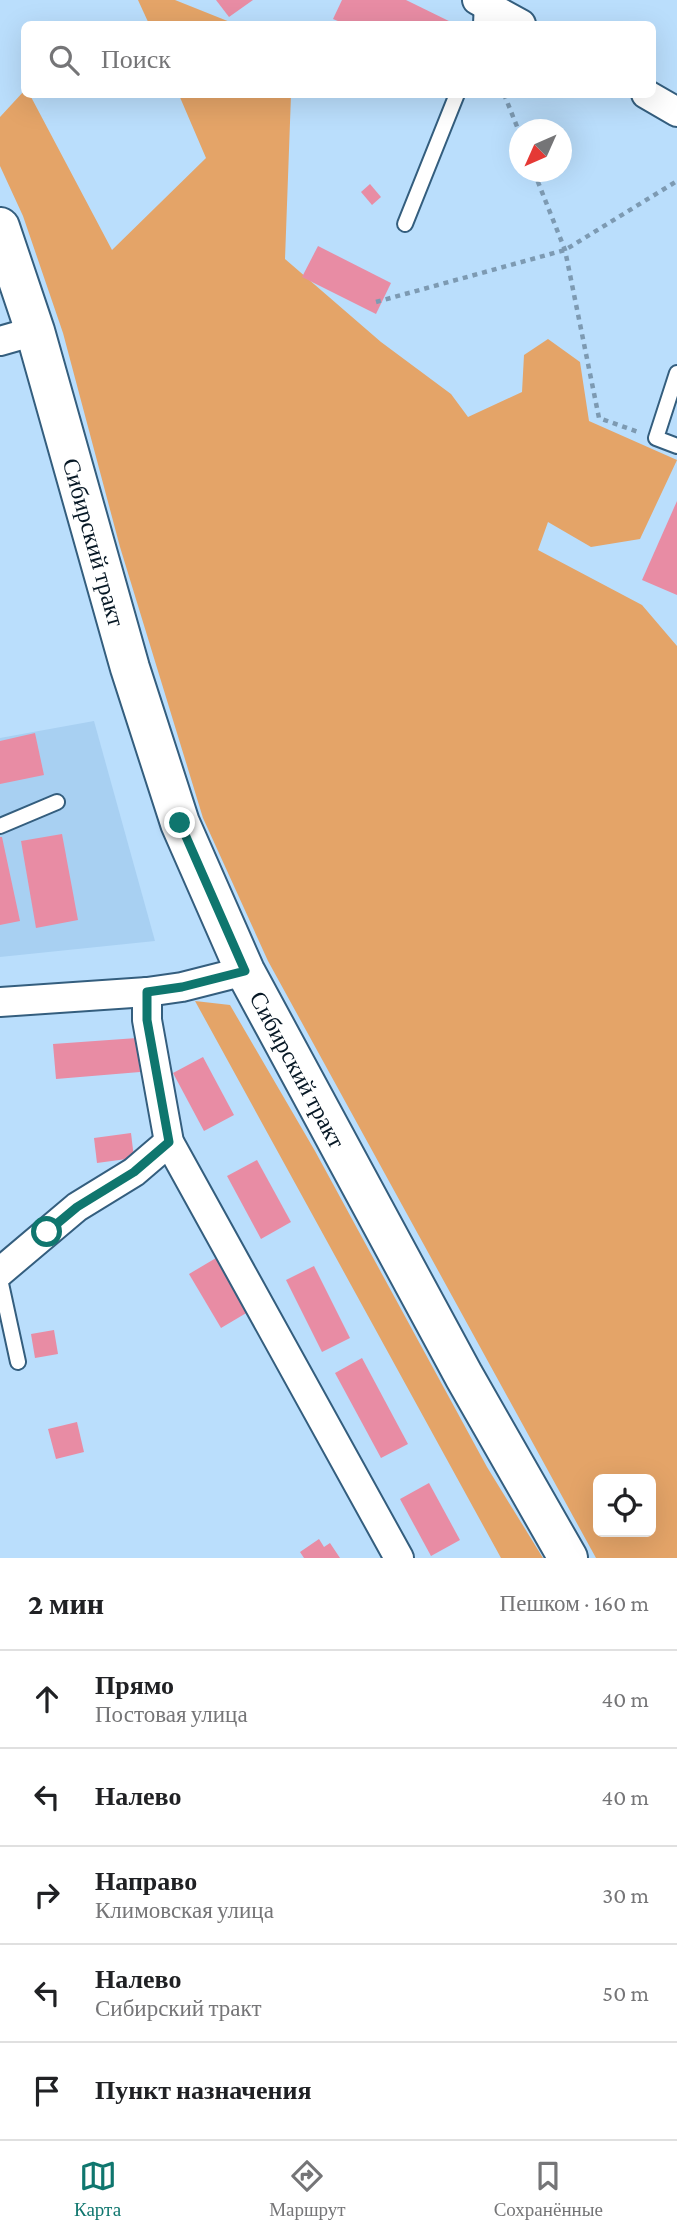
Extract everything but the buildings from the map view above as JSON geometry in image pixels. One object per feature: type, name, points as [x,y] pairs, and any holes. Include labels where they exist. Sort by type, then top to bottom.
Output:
[{"type":"main road","name":"Сибирский тракт","points":[[0,227],[18,336],[180,823],[245,971],[464,1376],[568,1558]]},
{"type":"street","points":[[480,9],[513,21]]},
{"type":"street","points":[[653,98],[677,112]]},
{"type":"street","points":[[0,1002],[147,992],[182,987],[245,971]]},
{"type":"street","points":[[147,992],[147,1020],[169,1142],[399,1558]]},
{"type":"street","points":[[0,1272],[77,1207],[134,1172],[169,1142]]},
{"type":"lane","points":[[405,224],[455,98]]},
{"type":"lane","points":[[677,373],[656,438],[677,446]]},
{"type":"lane","points":[[0,826],[57,802]]},
{"type":"lane","points":[[0,1279],[18,1362]]},
{"type":"path","points":[[506,98],[514,119]]},
{"type":"path","points":[[376,302],[565,250],[677,181]]},
{"type":"path","points":[[538,182],[565,250],[599,418],[656,438]]},
{"type":"shaded area","points":[[138,0],[175,0],[228,21],[148,21]]},
{"type":"shaded area","points":[[21,94],[21,98],[32,98],[112,250],[206,158],[180,98],[291,98],[285,259],[381,342],[451,394],[468,417],[522,392],[524,355],[548,339],[580,362],[589,421],[677,460],[640,539],[591,547],[548,522],[538,550],[642,605],[677,646],[677,1558],[596,1558],[268,961],[203,818],[120,547],[63,333],[23,216],[0,166],[0,117]]},
{"type":"shaded area","points":[[94,721],[155,941],[0,957],[0,738]]},
{"type":"shaded area","points":[[195,1001],[230,1005],[315,1151],[487,1467],[543,1558],[501,1558]]},
{"type":"route","points":[[47,1232],[90,1198],[134,1172],[169,1142],[147,1020],[147,992],[182,987],[245,971],[180,823]]}]
